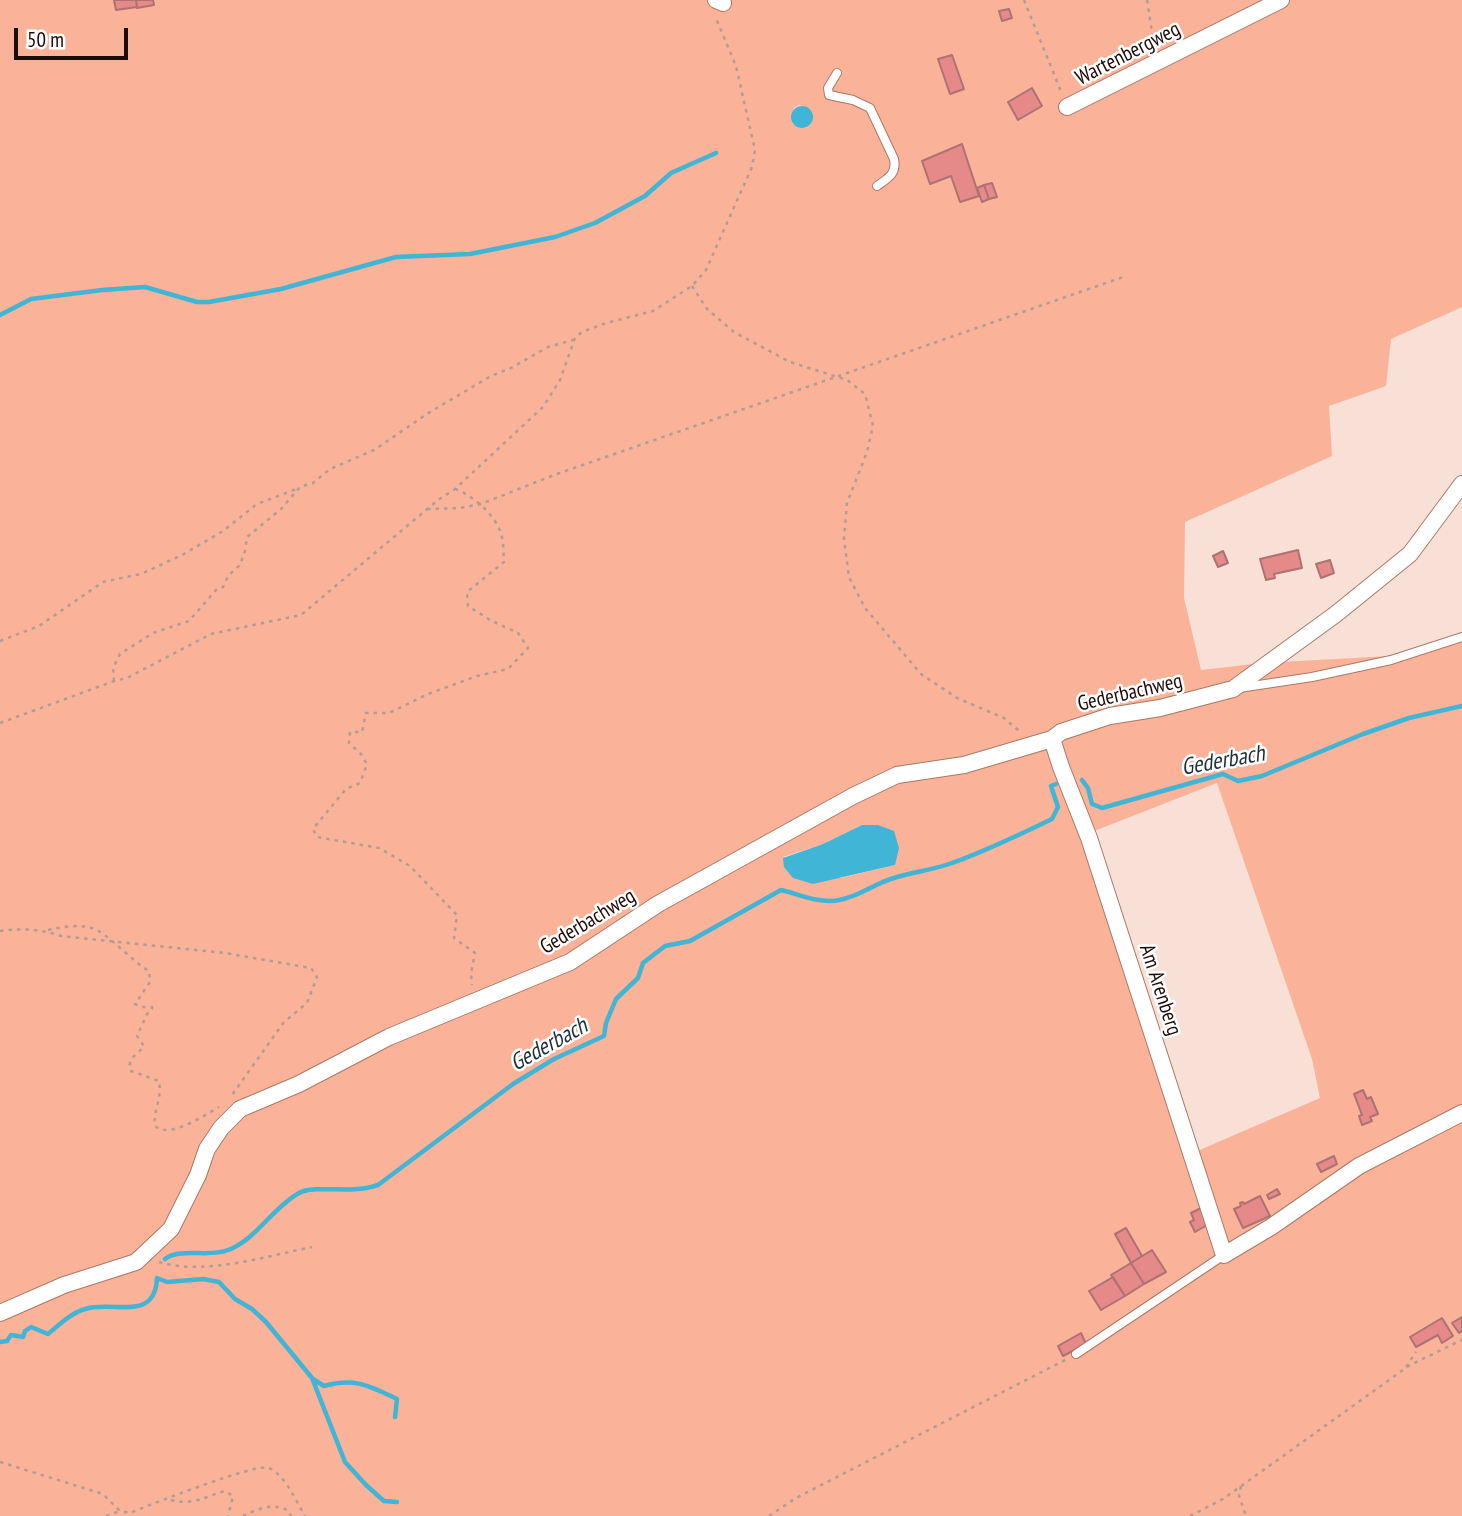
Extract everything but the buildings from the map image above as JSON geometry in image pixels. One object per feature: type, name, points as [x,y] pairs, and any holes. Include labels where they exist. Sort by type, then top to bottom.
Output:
[{"type":"street","name":"Wartenbergweg","points":[[1068,107],[1281,0]]},
{"type":"street","name":"Gederbachweg","points":[[0,1313],[64,1285],[136,1262],[171,1229],[198,1175],[207,1149],[240,1109],[299,1084],[389,1037],[570,962],[658,904],[853,796],[897,775],[964,765],[1052,739],[1061,732],[1110,716],[1160,708],[1233,689],[1336,614],[1410,554],[1462,484]]},
{"type":"street","name":"Am Arenberg","points":[[1052,739],[1060,767],[1089,838],[1224,1255]]},
{"type":"street","points":[[1224,1255],[1271,1227],[1359,1167],[1462,1113]]},
{"type":"lane","points":[[837,73],[828,88],[829,95],[853,100],[870,108],[894,159],[893,174],[877,186]]},
{"type":"lane","name":"Gederbachweg","points":[[1233,689],[1312,677],[1391,660],[1462,637]]},
{"type":"lane","points":[[1076,1354],[1152,1306],[1224,1255]]},
{"type":"path","points":[[1024,0],[1068,107]]},
{"type":"path","points":[[1147,0],[1157,63]]},
{"type":"path","points":[[0,641],[38,626],[103,582],[141,574],[182,555],[223,531],[257,504],[285,491],[313,484],[330,469],[374,450],[430,412],[548,346],[573,340],[582,332],[653,311],[692,286],[706,270],[715,252],[752,167],[755,150],[736,66],[718,6]]},
{"type":"path","points":[[427,509],[481,504],[554,475],[1126,276]]},
{"type":"path","points":[[692,286],[707,309],[734,332],[790,362],[847,380],[865,394],[873,426],[867,452],[847,503],[844,539],[849,577],[865,608],[921,674],[957,698],[1003,718],[1034,744]]},
{"type":"path","points":[[0,723],[127,678],[211,634],[301,615],[427,509],[455,489],[543,407],[559,380],[573,340]]},
{"type":"path","points":[[114,681],[113,668],[120,654],[153,632],[189,621],[216,590],[223,587],[228,576],[240,565],[247,537],[281,509],[300,487]]},
{"type":"path","points":[[455,489],[481,504],[501,532],[504,562],[467,592],[468,606],[518,633],[528,648],[508,669],[477,676],[428,694],[389,713],[366,713],[362,732],[350,732],[349,743],[367,764],[360,783],[346,789],[313,828],[317,837],[379,848],[410,866],[457,915],[454,938],[475,953],[471,973],[473,1002]]},
{"type":"path","points":[[0,931],[46,931],[61,936],[109,940],[264,959],[311,968],[317,977],[307,1003],[284,1022],[227,1101],[174,1131],[159,1130],[154,1119],[160,1103],[159,1081],[135,1074],[129,1066],[130,1061],[144,1046],[137,1036],[152,1007],[135,1004],[150,982],[149,971],[138,966],[126,953],[109,940],[93,928],[64,926],[46,931]]},
{"type":"path","points":[[143,1255],[167,1265],[194,1268],[268,1258],[312,1247]]},
{"type":"path","points":[[1190,1516],[1223,1499],[1410,1365],[1462,1340]]},
{"type":"path","points":[[1406,1368],[1416,1352]]},
{"type":"path","points":[[769,1516],[796,1498],[1076,1354]]},
{"type":"path","points":[[0,1462],[103,1494],[120,1511]]},
{"type":"path","points":[[106,1516],[120,1511],[130,1513],[241,1472],[265,1466],[286,1486],[304,1516]]},
{"type":"path","points":[[1241,1486],[1238,1496],[1246,1516]]},
{"type":"path","points":[[169,1499],[182,1503],[200,1501],[218,1493],[230,1492],[233,1501],[228,1516]]},
{"type":"path","points":[[243,1516],[265,1507],[278,1507],[289,1511],[291,1516]]},
{"type":"shaded area","points":[[0,0],[1462,0],[1462,307],[1391,339],[1386,386],[1329,406],[1332,456],[1185,522],[1184,598],[1201,670],[1263,663],[1390,656],[1462,633],[1462,1516],[0,1516]],"holes":[[[799,105],[808,108],[810,125],[806,128],[797,127],[792,117],[794,108]],[[1217,783],[1312,1059],[1320,1098],[1188,1155],[1084,835]],[[862,825],[895,865],[841,878],[783,857],[823,844]]]},
{"type":"water","points":[[802,106],[810,109],[813,117],[810,125],[802,128],[794,125],[791,117],[794,109]]},
{"type":"water","points":[[862,825],[878,825],[894,831],[899,848],[895,865],[813,884],[793,878],[784,867],[783,858],[823,844]]},
{"type":"waterway","points":[[0,315],[31,299],[145,287],[197,302],[209,302],[281,289],[396,257],[470,254],[555,237],[595,223],[645,196],[671,173],[716,153]]},
{"type":"waterway","name":"Gederbach","points":[[1082,780],[1088,788],[1092,804],[1102,808],[1223,774],[1238,781],[1262,776],[1363,734],[1409,718],[1462,706]]},
{"type":"waterway","name":"Gederbach","points":[[165,1259],[172,1255],[228,1250],[248,1239],[289,1199],[299,1193],[319,1189],[360,1189],[378,1185],[513,1084],[554,1059],[604,1036],[606,1023],[616,999],[638,978],[643,963],[665,946],[690,941],[781,890],[817,900],[839,900],[887,880],[945,865],[977,853],[1052,819],[1058,807],[1051,786],[1056,784]]},
{"type":"waterway","points":[[0,1342],[7,1341],[11,1335],[23,1337],[25,1331],[31,1327],[48,1334],[70,1316],[85,1309],[141,1305],[149,1301],[157,1278],[167,1282],[203,1279],[219,1282],[235,1299],[266,1322],[312,1378],[345,1462],[384,1501],[397,1502]]},
{"type":"waterway","points":[[313,1379],[324,1386],[344,1382],[362,1384],[387,1394],[397,1399],[395,1417]]}]
